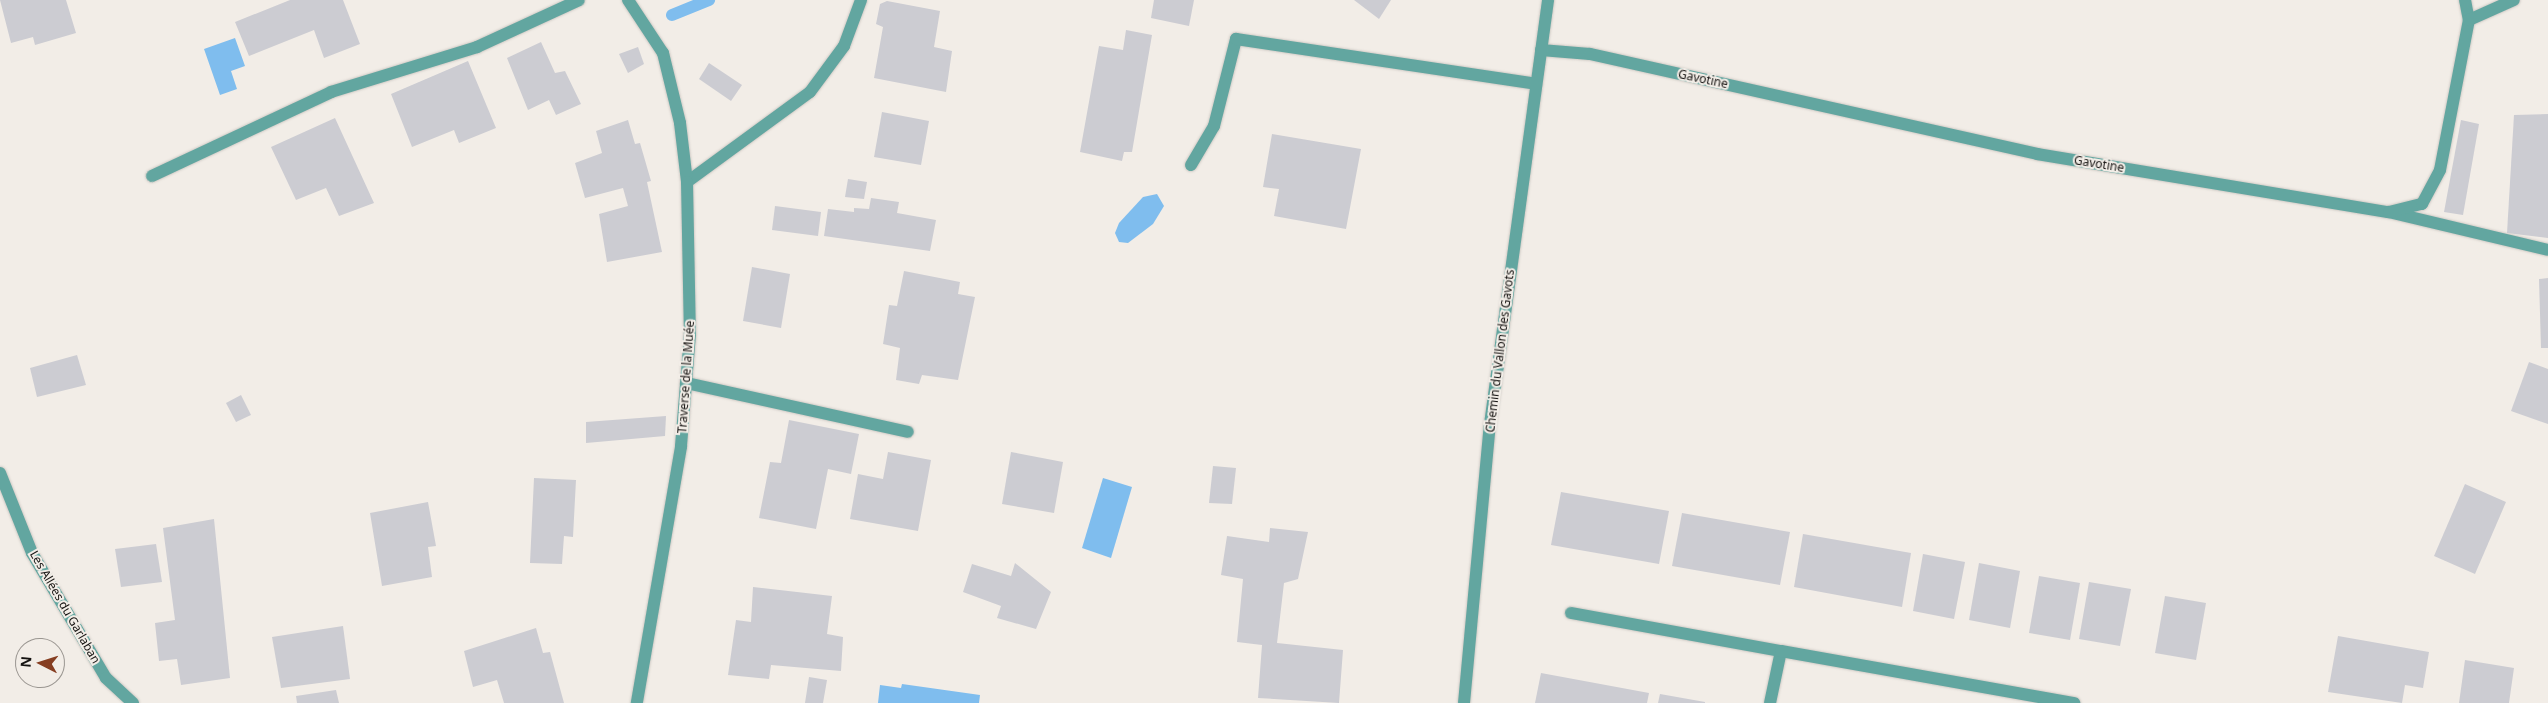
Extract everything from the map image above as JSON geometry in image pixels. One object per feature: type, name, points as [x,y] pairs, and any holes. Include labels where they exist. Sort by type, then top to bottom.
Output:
[{"type":"street","points":[[152,176],[331,92],[477,47],[579,0]]},
{"type":"street","name":"Traverse de la Muée","points":[[628,0],[663,53],[680,123],[687,182],[690,334],[681,447],[637,703]]},
{"type":"street","points":[[687,182],[810,92],[844,46],[861,0]]},
{"type":"street","name":"Chemin du Vallon des Gavots","points":[[1464,703],[1490,424],[1548,0]]},
{"type":"street","points":[[2465,0],[2469,20],[2514,0]]},
{"type":"street","name":"Gavotine","points":[[1541,50],[1590,54],[2038,154],[2389,212],[2422,204],[2440,170],[2469,20]]},
{"type":"street","points":[[1191,165],[1214,126],[1236,38],[1536,84]]},
{"type":"street","points":[[2389,212],[2548,250]]},
{"type":"street","points":[[686,383],[908,432]]},
{"type":"street","name":"Les Allées du Garlaban","points":[[0,473],[32,553],[106,678],[133,703]]},
{"type":"street","points":[[1571,613],[2074,703]]},
{"type":"street","points":[[1770,703],[1781,651]]},
{"type":"water","points":[[235,38],[245,66],[231,71],[237,89],[220,95],[204,49]]},
{"type":"water","points":[[1157,194],[1164,206],[1153,224],[1128,243],[1119,242],[1115,233],[1119,223],[1143,197]]},
{"type":"water","points":[[1103,478],[1132,487],[1111,558],[1082,548]]},
{"type":"water","points":[[902,684],[980,695],[979,703],[878,703],[880,685],[901,688]]},
{"type":"building","points":[[0,0],[66,0],[76,33],[35,45],[33,37],[11,43]]},
{"type":"building","points":[[290,0],[343,0],[360,44],[324,58],[314,30],[249,56],[235,22]]},
{"type":"building","points":[[1154,0],[1194,0],[1189,26],[1151,18]]},
{"type":"building","points":[[1354,0],[1391,0],[1379,19]]},
{"type":"building","points":[[887,1],[940,11],[934,47],[952,51],[946,92],[874,78],[883,27],[876,24],[880,4]]},
{"type":"building","points":[[1126,30],[1152,35],[1132,152],[1124,152],[1122,161],[1080,152],[1099,46],[1123,50]]},
{"type":"building","points":[[541,42],[555,73],[565,71],[581,104],[556,115],[549,100],[528,110],[507,58]]},
{"type":"building","points":[[638,47],[644,64],[628,73],[619,54]]},
{"type":"building","points":[[468,61],[496,128],[459,143],[454,130],[412,147],[391,94]]},
{"type":"building","points":[[709,63],[742,85],[731,101],[699,79]]},
{"type":"building","points":[[882,112],[929,121],[921,165],[874,157]]},
{"type":"building","points":[[2548,114],[2548,238],[2507,233],[2514,115]]},
{"type":"building","points":[[335,118],[374,203],[339,216],[326,188],[296,200],[271,147]]},
{"type":"building","points":[[628,120],[635,144],[640,143],[651,181],[647,182],[662,252],[607,262],[599,214],[628,206],[623,188],[585,198],[575,163],[602,153],[596,131]]},
{"type":"building","points":[[2461,120],[2479,124],[2463,215],[2444,212]]},
{"type":"building","points":[[1272,134],[1361,149],[1346,229],[1274,216],[1279,189],[1263,187]]},
{"type":"building","points":[[848,179],[867,182],[864,199],[845,197]]},
{"type":"building","points":[[871,198],[899,202],[897,213],[936,220],[930,251],[824,236],[828,209],[854,212],[854,208],[869,209]]},
{"type":"building","points":[[775,206],[821,212],[818,236],[772,230]]},
{"type":"building","points":[[752,267],[790,274],[781,328],[743,321]]},
{"type":"building","points":[[904,271],[960,282],[958,294],[975,297],[958,380],[922,375],[919,384],[896,380],[900,348],[883,344],[889,305],[897,306]]},
{"type":"building","points":[[2548,278],[2548,348],[2541,348],[2539,279]]},
{"type":"building","points":[[77,355],[86,385],[37,397],[30,368]]},
{"type":"building","points":[[2529,362],[2548,369],[2548,424],[2511,411]]},
{"type":"building","points":[[241,395],[251,415],[236,422],[226,403]]},
{"type":"building","points":[[666,416],[665,436],[586,443],[586,422]]},
{"type":"building","points":[[789,420],[859,434],[851,474],[828,469],[816,529],[759,518],[770,462],[781,463]]},
{"type":"building","points":[[888,452],[931,460],[918,531],[850,519],[858,474],[883,479]]},
{"type":"building","points":[[1011,452],[1063,462],[1054,513],[1002,504]]},
{"type":"building","points":[[1213,466],[1236,468],[1232,504],[1209,503]]},
{"type":"building","points":[[534,478],[576,480],[573,537],[564,536],[562,564],[530,563]]},
{"type":"building","points":[[2465,484],[2506,502],[2475,574],[2434,556]]},
{"type":"building","points":[[1561,492],[1669,511],[1659,564],[1551,545]]},
{"type":"building","points":[[428,502],[436,546],[428,547],[432,577],[382,586],[370,513]]},
{"type":"building","points":[[1682,513],[1790,532],[1780,585],[1672,566]]},
{"type":"building","points":[[214,519],[230,678],[181,685],[177,659],[159,661],[155,623],[175,620],[163,528]]},
{"type":"building","points":[[1270,528],[1308,532],[1298,579],[1284,583],[1277,643],[1343,650],[1339,703],[1258,698],[1262,645],[1237,642],[1243,579],[1221,575],[1227,536],[1269,542]]},
{"type":"building","points":[[1803,534],[1911,553],[1902,607],[1794,587]]},
{"type":"building","points":[[156,544],[162,582],[121,587],[115,549]]},
{"type":"building","points":[[1923,554],[1965,562],[1954,619],[1913,611]]},
{"type":"building","points":[[1015,563],[1051,592],[1036,629],[997,618],[1001,606],[963,592],[972,564],[1011,576]]},
{"type":"building","points":[[1979,563],[2020,571],[2010,628],[1969,620]]},
{"type":"building","points":[[2039,576],[2080,583],[2070,640],[2029,633]]},
{"type":"building","points":[[2089,582],[2131,589],[2120,646],[2079,639]]},
{"type":"building","points":[[753,587],[832,596],[827,634],[843,637],[841,671],[771,665],[769,679],[728,675],[736,620],[751,622]]},
{"type":"building","points":[[2165,596],[2206,603],[2196,660],[2155,653]]},
{"type":"building","points":[[343,626],[350,679],[281,688],[272,637]]},
{"type":"building","points":[[536,628],[543,653],[550,652],[564,703],[504,703],[497,680],[473,687],[464,651]]},
{"type":"building","points":[[2338,636],[2429,652],[2423,688],[2405,685],[2402,703],[2328,692]]},
{"type":"building","points":[[2465,660],[2514,668],[2509,703],[2459,703]]},
{"type":"building","points":[[1541,673],[1649,693],[1647,703],[1535,703]]},
{"type":"building","points":[[809,677],[827,680],[823,703],[805,703]]},
{"type":"building","points":[[336,690],[339,703],[297,703],[296,696]]},
{"type":"building","points":[[1660,694],[1705,702],[1705,703],[1658,703]]},
{"type":"waterway","points":[[672,15],[709,0]]}]
